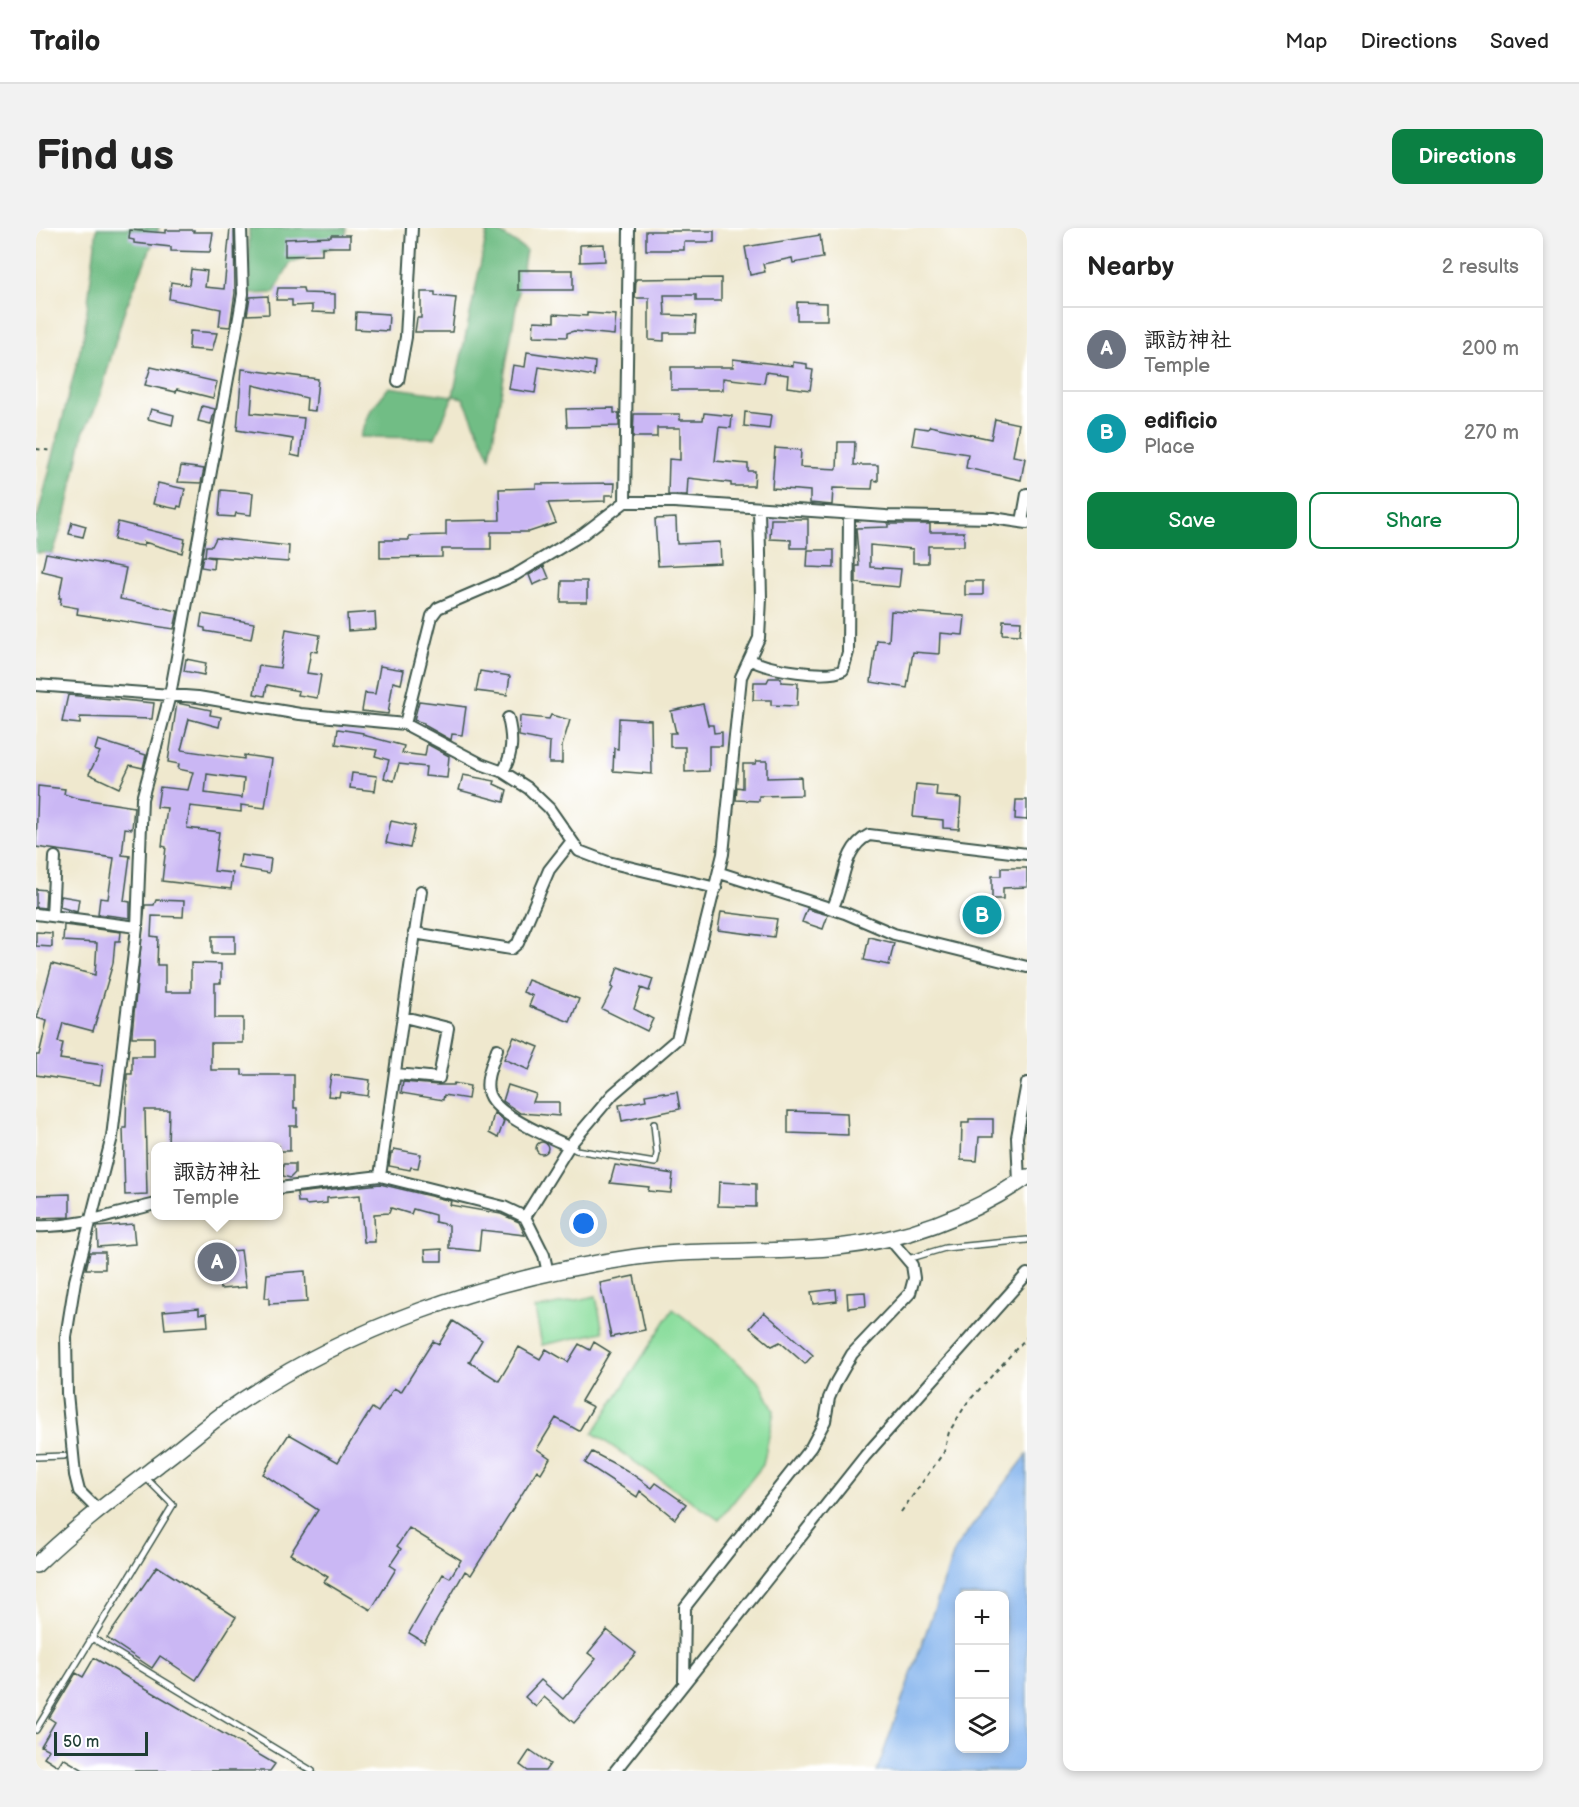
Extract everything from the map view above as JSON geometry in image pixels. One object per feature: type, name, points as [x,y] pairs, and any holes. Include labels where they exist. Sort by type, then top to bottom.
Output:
[{"type":"street","points":[[98,1510],[79,1491],[75,1475],[67,1393],[66,1337],[75,1281],[112,1137],[137,927],[142,799],[170,695],[243,294],[241,228]]},
{"type":"street","points":[[398,381],[406,337],[412,228]]},
{"type":"street","points":[[625,502],[629,228]]},
{"type":"street","points":[[405,724],[432,616],[438,608],[515,575],[584,534],[625,502],[674,502],[849,514],[993,518],[1025,523],[1027,494]]},
{"type":"street","points":[[525,1217],[568,1146],[613,1094],[677,1039],[720,873],[741,677],[751,660],[759,638],[759,509]]},
{"type":"street","points":[[751,660],[766,668],[825,673],[838,673],[843,670],[848,652],[849,514]]},
{"type":"street","points":[[36,686],[170,695],[300,714],[405,724],[481,764],[503,772],[539,796],[579,851],[608,862],[716,888]]},
{"type":"street","points":[[503,772],[509,761],[513,740],[508,718]]},
{"type":"street","points":[[832,909],[849,855],[855,843],[869,835],[1027,854]]},
{"type":"street","points":[[414,933],[511,949],[518,943],[549,870],[571,842]]},
{"type":"street","points":[[52,916],[55,856]]},
{"type":"street","points":[[720,873],[832,909],[894,934],[1027,967]]},
{"type":"street","points":[[380,1176],[420,891]]},
{"type":"street","points":[[36,914],[137,927]]},
{"type":"street","points":[[396,1074],[439,1078],[448,1028],[404,1017]]},
{"type":"street","points":[[497,1049],[489,1073],[487,1090],[492,1103],[531,1128],[568,1146]]},
{"type":"street","points":[[36,1565],[98,1510],[223,1413],[311,1361],[426,1308],[481,1289],[549,1272],[675,1253],[839,1247],[889,1238],[934,1226],[1023,1180],[1017,1137],[1027,1083]]},
{"type":"street","points":[[283,1188],[380,1176],[504,1207],[525,1217],[544,1255],[549,1272]]},
{"type":"street","points":[[36,1226],[73,1226],[92,1218],[151,1205]]},
{"type":"street","points":[[684,1681],[685,1607],[811,1447],[825,1421],[829,1398],[836,1382],[852,1354],[910,1293],[915,1278],[908,1259],[889,1238]]},
{"type":"street","points":[[615,1771],[684,1681],[865,1456],[1027,1274]]},
{"type":"lane","points":[[568,1146],[576,1150],[655,1163],[657,1154],[654,1124]]},
{"type":"lane","points":[[908,1259],[945,1248],[1027,1240]]},
{"type":"lane","points":[[36,1457],[64,1456]]},
{"type":"lane","points":[[36,1730],[173,1505],[144,1476]]},
{"type":"lane","points":[[92,1638],[312,1771]]},
{"type":"path","points":[[36,448],[53,451]]},
{"type":"path","points":[[901,1512],[944,1452],[949,1431],[967,1403],[1027,1337]]},
{"type":"green space","points":[[97,228],[159,228],[124,312],[98,403],[83,433],[66,514],[53,553],[36,553],[36,523],[84,335]]},
{"type":"green space","points":[[249,228],[346,228],[346,242],[290,263],[274,293],[250,294]]},
{"type":"green space","points":[[488,228],[493,228],[526,250],[490,457],[463,398],[453,396]]},
{"type":"green space","points":[[389,387],[453,396],[435,438],[360,437],[371,410]]},
{"type":"green space","points":[[596,1296],[603,1332],[542,1345],[535,1309]]},
{"type":"green space","points":[[673,1309],[713,1340],[761,1384],[774,1411],[763,1465],[719,1520],[593,1433]]},
{"type":"water","points":[[1027,1455],[1027,1771],[877,1771],[956,1547]]},
{"type":"building","points":[[230,228],[234,228],[235,293],[230,327],[219,326],[221,309],[169,299],[171,282],[189,285],[191,269],[207,271],[205,287],[224,289]]},
{"type":"building","points":[[130,230],[166,233],[166,230],[213,232],[210,252],[171,251],[171,247],[134,243],[134,240],[129,239]]},
{"type":"building","points":[[646,231],[714,231],[714,242],[684,242],[684,250],[646,250]]},
{"type":"building","points":[[331,235],[350,235],[350,247],[322,247],[322,255],[285,256],[285,239],[331,237]]},
{"type":"building","points":[[820,235],[823,258],[793,263],[792,258],[763,264],[765,272],[750,275],[745,247]]},
{"type":"building","points":[[604,244],[605,261],[580,262],[580,245]]},
{"type":"building","points":[[518,270],[573,270],[573,290],[518,290]]},
{"type":"building","points":[[721,278],[721,301],[696,301],[696,295],[664,295],[665,315],[696,316],[695,333],[664,333],[664,341],[649,340],[649,298],[635,298],[636,279]]},
{"type":"building","points":[[278,288],[303,288],[304,293],[335,294],[335,313],[312,312],[312,305],[292,306],[292,300],[276,300]]},
{"type":"building","points":[[421,292],[435,292],[435,296],[456,298],[452,332],[415,332],[417,318],[421,318]]},
{"type":"building","points":[[268,296],[269,314],[247,315],[250,297]]},
{"type":"building","points":[[797,302],[827,303],[827,320],[797,320]]},
{"type":"building","points":[[356,312],[389,314],[388,331],[355,329]]},
{"type":"building","points":[[587,313],[616,315],[614,335],[574,331],[567,333],[567,337],[533,336],[534,321],[554,322],[554,314],[587,316]]},
{"type":"building","points":[[190,331],[217,333],[212,351],[189,349]]},
{"type":"building","points":[[527,352],[595,362],[594,376],[539,367],[535,393],[509,389],[513,365],[525,367]]},
{"type":"building","points":[[733,359],[793,366],[793,362],[807,364],[807,369],[813,370],[810,390],[787,387],[788,375],[766,372],[764,383],[723,378],[723,390],[671,390],[671,367],[733,367]]},
{"type":"building","points":[[151,367],[217,382],[213,398],[177,389],[176,392],[145,385]]},
{"type":"building","points":[[242,369],[318,379],[315,411],[306,410],[307,398],[253,385],[251,413],[304,418],[300,457],[291,455],[293,439],[237,430]]},
{"type":"building","points":[[202,406],[215,409],[211,424],[198,421]]},
{"type":"building","points":[[614,408],[614,413],[619,413],[619,426],[567,427],[566,409]]},
{"type":"building","points":[[151,409],[174,415],[172,425],[148,419]]},
{"type":"building","points":[[745,412],[771,415],[769,429],[744,426]]},
{"type":"building","points":[[704,413],[732,416],[731,428],[719,427],[715,461],[748,464],[748,471],[755,471],[754,486],[731,486],[731,483],[688,478],[687,495],[668,495],[669,459],[680,460],[680,428],[657,428],[657,437],[633,437],[634,414],[680,414],[680,420],[703,420]]},
{"type":"building","points":[[995,419],[1019,424],[1013,456],[1025,458],[1021,480],[966,468],[968,454],[912,445],[915,427],[928,429],[930,426],[991,439]]},
{"type":"building","points":[[838,442],[855,442],[854,465],[878,465],[878,481],[873,480],[872,489],[833,488],[832,505],[810,503],[810,491],[772,488],[775,448],[801,450],[800,467],[837,469]]},
{"type":"building","points":[[181,466],[204,469],[201,483],[178,482]]},
{"type":"building","points":[[158,483],[185,489],[181,507],[178,506],[177,509],[153,504]]},
{"type":"building","points":[[615,483],[614,495],[605,495],[605,501],[548,503],[556,523],[529,532],[491,532],[491,549],[442,549],[442,557],[380,558],[380,540],[409,540],[409,536],[446,535],[446,521],[500,520],[499,489],[536,488],[536,484]]},
{"type":"building","points":[[221,490],[253,493],[251,515],[236,513],[235,517],[219,516]]},
{"type":"building","points":[[676,518],[677,544],[720,542],[721,563],[658,566],[655,519]]},
{"type":"building","points":[[771,519],[808,519],[808,548],[791,548],[791,540],[770,539]]},
{"type":"building","points":[[72,522],[86,526],[83,537],[69,534]]},
{"type":"building","points":[[118,522],[185,539],[182,553],[144,542],[144,546],[114,540]]},
{"type":"building","points":[[888,524],[930,524],[930,532],[964,532],[964,546],[928,546],[928,563],[913,563],[913,549],[870,545],[870,567],[901,569],[899,587],[856,583],[856,566],[859,566],[856,528],[888,527]]},
{"type":"building","points":[[216,538],[289,546],[288,562],[205,556],[206,546],[212,546]]},
{"type":"building","points":[[808,550],[834,550],[834,568],[807,567]]},
{"type":"building","points":[[46,553],[126,568],[120,599],[178,611],[174,629],[77,614],[78,608],[60,605],[63,576],[42,571]]},
{"type":"building","points":[[203,556],[214,558],[213,569],[201,567]]},
{"type":"building","points":[[544,566],[549,578],[533,585],[529,575]]},
{"type":"building","points":[[562,581],[587,581],[587,602],[561,602]]},
{"type":"building","points":[[965,581],[983,581],[983,595],[965,595]]},
{"type":"building","points":[[891,611],[965,616],[963,635],[940,633],[939,654],[913,652],[907,688],[871,682],[877,640],[889,641]]},
{"type":"building","points":[[375,612],[376,629],[348,631],[347,614]]},
{"type":"building","points":[[202,614],[254,623],[251,639],[205,631],[205,628],[200,627]]},
{"type":"building","points":[[1003,620],[1021,621],[1020,635],[1002,634]]},
{"type":"building","points":[[286,629],[320,635],[317,652],[311,651],[307,673],[321,675],[317,698],[298,695],[299,691],[267,685],[265,696],[254,694],[259,665],[280,668]]},
{"type":"building","points":[[186,659],[206,663],[204,675],[184,671]]},
{"type":"building","points":[[380,666],[404,670],[401,684],[393,682],[388,714],[362,711],[365,693],[375,694]]},
{"type":"building","points":[[480,671],[510,676],[507,695],[476,691]]},
{"type":"building","points":[[769,678],[781,678],[781,682],[798,683],[797,706],[771,705],[771,700],[753,700],[754,682],[767,682]]},
{"type":"building","points":[[68,695],[154,703],[152,719],[80,717],[80,724],[62,722]]},
{"type":"building","points":[[419,701],[466,707],[462,735],[452,734],[451,740],[424,723],[414,720]]},
{"type":"building","points":[[177,703],[211,710],[210,715],[221,717],[219,727],[189,719],[181,750],[244,759],[244,755],[272,759],[265,808],[241,805],[241,812],[190,806],[187,828],[219,832],[214,871],[233,873],[231,889],[162,881],[166,847],[162,846],[167,808],[157,807],[160,787],[188,790],[193,772],[178,769],[179,764],[168,762]],"holes":[[[207,774],[244,779],[242,798],[205,793]]]},
{"type":"building","points":[[703,704],[708,725],[713,725],[714,733],[722,732],[722,746],[709,746],[709,771],[685,772],[685,747],[670,747],[670,733],[676,733],[671,711]]},
{"type":"building","points":[[551,715],[570,720],[562,746],[562,763],[549,763],[550,742],[519,736],[520,716],[549,719]]},
{"type":"building","points":[[619,718],[651,720],[652,774],[613,771],[614,748],[618,749]]},
{"type":"building","points":[[338,729],[363,733],[363,735],[404,746],[402,753],[425,756],[427,744],[449,756],[447,778],[425,776],[426,767],[399,764],[394,781],[384,778],[389,760],[375,756],[377,750],[336,744]]},
{"type":"building","points":[[98,740],[146,755],[143,768],[130,765],[119,788],[89,774],[100,752],[95,750]]},
{"type":"building","points":[[756,761],[767,761],[767,778],[801,777],[802,795],[759,796],[759,801],[736,800],[737,787],[743,788],[743,764],[755,764]]},
{"type":"building","points":[[352,773],[377,776],[375,791],[350,788]]},
{"type":"building","points":[[463,775],[495,781],[494,784],[507,790],[504,802],[459,790]]},
{"type":"building","points":[[916,784],[937,786],[936,796],[961,798],[959,829],[943,828],[943,820],[913,817]]},
{"type":"building","points":[[38,786],[65,789],[64,794],[76,798],[134,807],[132,829],[125,828],[122,855],[130,856],[124,901],[130,902],[130,918],[98,914],[100,898],[108,899],[114,858],[36,847]]},
{"type":"building","points":[[1016,800],[1027,800],[1027,820],[1015,819]]},
{"type":"building","points":[[391,821],[415,826],[410,848],[386,843]]},
{"type":"building","points":[[241,855],[271,859],[269,873],[239,868]]},
{"type":"building","points":[[1001,868],[1027,868],[1027,887],[1003,888],[1003,899],[992,899],[992,876],[1001,876]]},
{"type":"building","points":[[36,889],[46,890],[45,908],[36,907]]},
{"type":"building","points":[[61,896],[79,899],[77,912],[60,907]]},
{"type":"building","points":[[976,899],[993,902],[987,931],[970,928]]},
{"type":"building","points":[[156,900],[184,901],[183,917],[152,916],[151,936],[158,937],[157,965],[165,965],[165,992],[191,992],[191,963],[221,964],[221,983],[215,983],[215,1018],[243,1018],[243,1043],[211,1043],[211,1070],[242,1070],[242,1075],[294,1075],[294,1108],[297,1108],[297,1126],[290,1126],[290,1151],[283,1151],[283,1142],[168,1142],[169,1110],[145,1110],[147,1194],[125,1195],[123,1128],[126,1128],[127,1074],[132,1074],[132,1056],[154,1056],[154,1037],[132,1037],[132,1033],[145,905],[154,905]]},
{"type":"building","points":[[807,909],[828,915],[823,929],[802,922]]},
{"type":"building","points":[[721,912],[777,919],[774,937],[718,930]]},
{"type":"building","points":[[64,925],[121,932],[120,941],[115,941],[113,963],[93,1031],[63,1023],[58,1042],[63,1043],[60,1059],[103,1065],[100,1085],[36,1075],[36,1055],[39,1055],[47,1021],[37,1018],[52,964],[95,975],[97,943],[63,941]]},
{"type":"building","points":[[36,932],[52,933],[52,947],[36,946]]},
{"type":"building","points":[[212,936],[235,936],[235,954],[212,954]]},
{"type":"building","points":[[869,937],[894,943],[889,965],[864,960]]},
{"type":"building","points":[[618,967],[653,979],[649,991],[641,988],[634,1009],[653,1019],[647,1031],[602,1009],[613,988],[611,987]]},
{"type":"building","points":[[528,980],[579,999],[570,1022],[529,1006],[533,996],[523,992]]},
{"type":"building","points":[[514,1037],[539,1047],[529,1070],[504,1059]]},
{"type":"building","points":[[331,1075],[370,1080],[368,1096],[340,1092],[339,1097],[328,1096]]},
{"type":"building","points":[[403,1082],[438,1085],[453,1085],[454,1083],[470,1086],[468,1099],[444,1095],[443,1100],[401,1093]]},
{"type":"building","points":[[508,1085],[536,1094],[533,1102],[559,1102],[559,1116],[520,1113],[503,1101]]},
{"type":"building","points":[[664,1092],[664,1094],[677,1092],[680,1109],[622,1121],[619,1105],[646,1100],[645,1095]]},
{"type":"building","points":[[788,1111],[847,1113],[848,1135],[788,1133]]},
{"type":"building","points":[[494,1113],[504,1121],[498,1138],[489,1133]]},
{"type":"building","points":[[969,1119],[993,1119],[993,1137],[979,1137],[977,1161],[961,1160],[962,1123],[969,1123]]},
{"type":"building","points":[[544,1142],[547,1143],[547,1153],[540,1154],[537,1153],[536,1146],[537,1143]]},
{"type":"building","points":[[394,1149],[421,1154],[418,1168],[411,1167],[410,1170],[389,1166]]},
{"type":"building","points":[[283,1164],[295,1164],[295,1173],[290,1178],[283,1176]]},
{"type":"building","points":[[615,1165],[673,1174],[671,1193],[648,1191],[649,1187],[610,1183]]},
{"type":"building","points":[[719,1182],[756,1184],[756,1207],[718,1206]]},
{"type":"building","points":[[380,1184],[451,1201],[450,1205],[501,1214],[519,1222],[525,1235],[481,1230],[479,1251],[449,1248],[449,1225],[435,1222],[435,1215],[413,1209],[411,1214],[391,1208],[389,1213],[374,1214],[375,1242],[364,1242],[360,1195],[327,1198],[327,1203],[306,1205],[305,1202],[298,1202],[297,1193]]},
{"type":"building","points":[[70,1194],[70,1217],[36,1218],[36,1195]]},
{"type":"building","points":[[133,1224],[135,1244],[98,1247],[97,1227]]},
{"type":"building","points":[[442,1249],[442,1261],[426,1261],[425,1250]]},
{"type":"building","points":[[241,1250],[246,1287],[220,1289],[218,1269],[225,1268],[224,1252]]},
{"type":"building","points":[[90,1252],[105,1252],[105,1269],[86,1269]]},
{"type":"building","points":[[305,1271],[307,1302],[269,1304],[269,1298],[265,1298],[267,1274]]},
{"type":"building","points":[[634,1276],[645,1330],[611,1337],[600,1283]]},
{"type":"building","points":[[836,1289],[837,1301],[813,1304],[811,1292]]},
{"type":"building","points":[[865,1292],[866,1306],[848,1308],[847,1293]]},
{"type":"building","points":[[199,1308],[199,1314],[207,1313],[208,1326],[165,1329],[163,1311]]},
{"type":"building","points":[[764,1312],[813,1355],[805,1364],[780,1342],[772,1346],[750,1328]]},
{"type":"building","points":[[453,1321],[482,1340],[469,1362],[499,1381],[519,1347],[540,1359],[546,1349],[568,1362],[579,1344],[590,1350],[594,1342],[610,1352],[581,1401],[593,1407],[579,1431],[556,1418],[537,1449],[550,1458],[541,1473],[537,1470],[471,1575],[465,1571],[424,1642],[409,1633],[443,1574],[450,1578],[461,1560],[409,1528],[397,1546],[401,1549],[390,1565],[396,1569],[371,1610],[324,1582],[328,1577],[290,1554],[318,1510],[263,1474],[289,1434],[338,1462],[372,1408],[378,1412],[394,1388],[401,1392],[433,1341],[439,1344]]},
{"type":"building","points":[[592,1452],[626,1470],[652,1488],[656,1483],[686,1504],[675,1519],[640,1491],[637,1497],[585,1463]]},
{"type":"building","points":[[157,1566],[236,1617],[196,1680],[160,1656],[152,1668],[107,1638]]},
{"type":"building","points":[[607,1630],[636,1653],[574,1723],[544,1697],[536,1707],[525,1697],[541,1680],[563,1699],[596,1659],[588,1653]]},
{"type":"building","points":[[94,1658],[275,1764],[270,1771],[85,1771],[63,1758],[58,1766],[44,1757],[49,1750],[41,1746],[55,1722],[49,1718],[76,1673],[83,1677]]},
{"type":"building","points":[[530,1750],[550,1764],[545,1771],[528,1771],[520,1765]]},
{"type":"place","name":"edificio","points":[[982,915]]},
{"type":"place","name":"諏訪神社","points":[[217,1262]]}]
